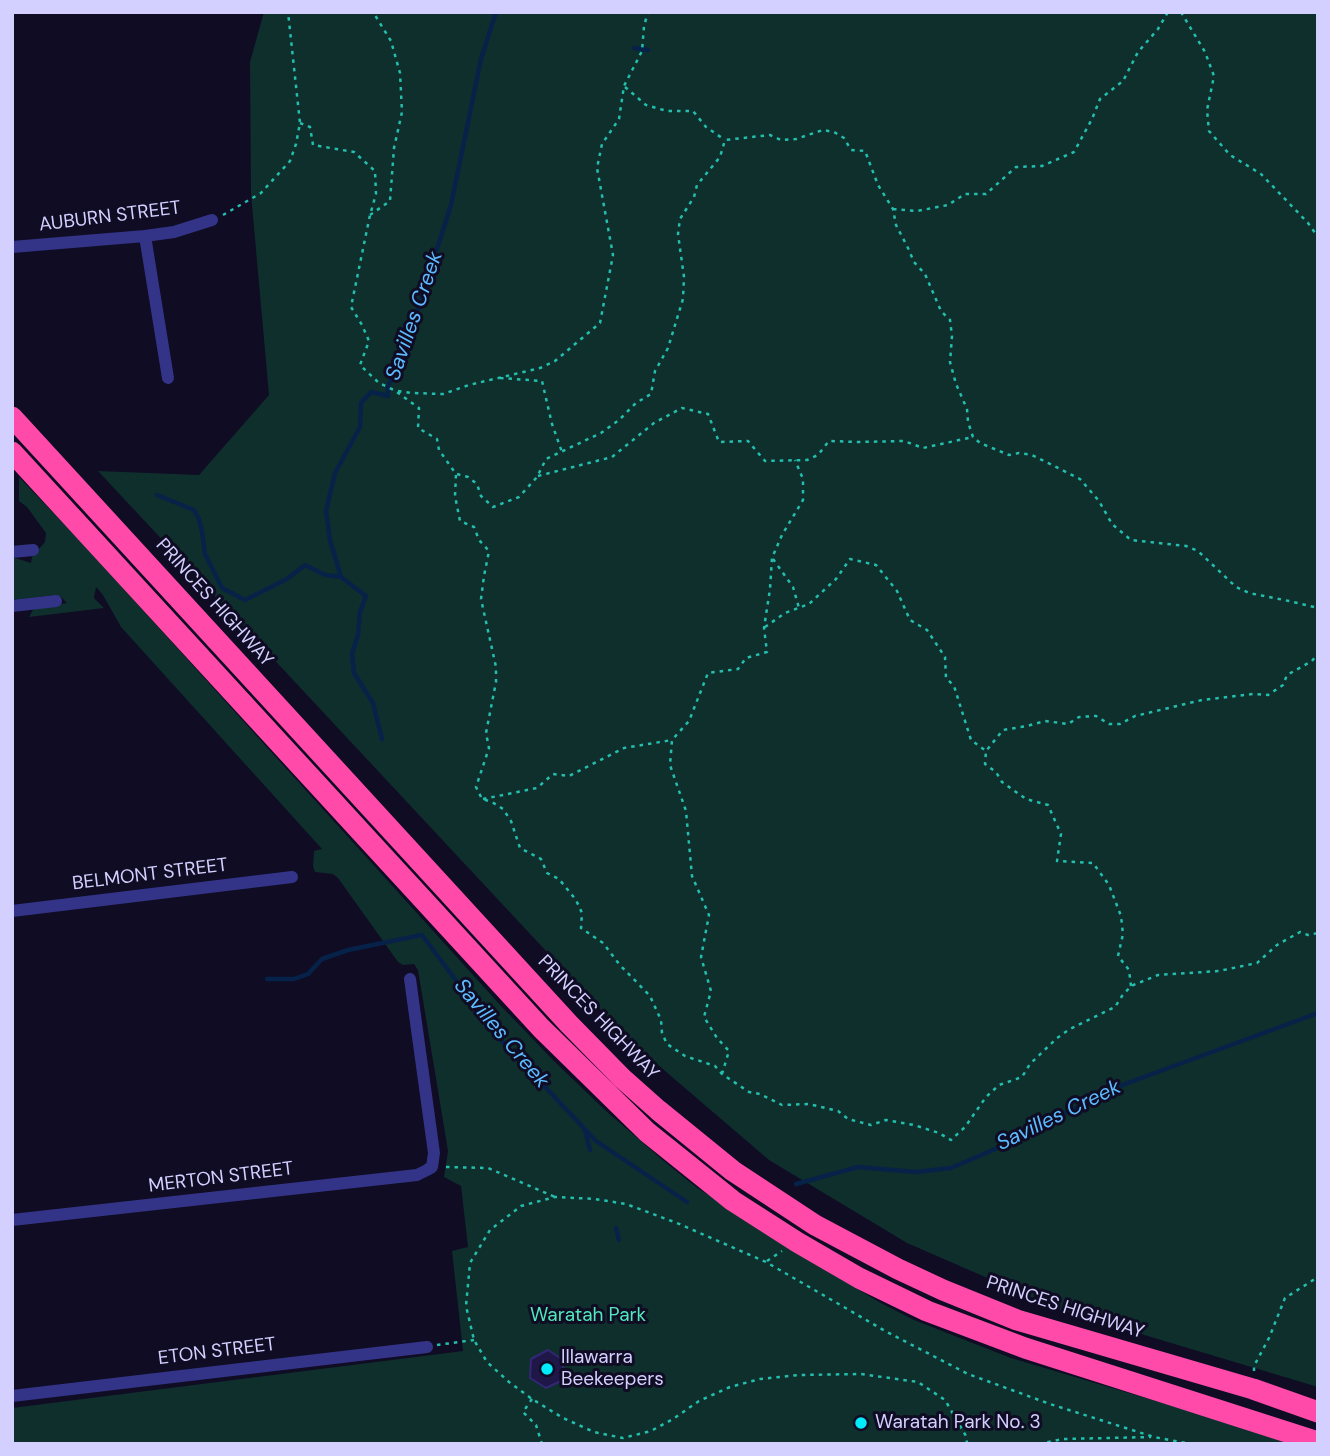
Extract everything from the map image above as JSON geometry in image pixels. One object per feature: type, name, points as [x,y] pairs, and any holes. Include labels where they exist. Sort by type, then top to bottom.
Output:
[{"type":"highway","name":"PRINCES HIGHWAY","points":[[12,416],[569,1024],[622,1078],[733,1171],[815,1224],[943,1290],[1017,1320],[1318,1412]]},
{"type":"highway","points":[[12,452],[541,1028],[647,1132],[733,1201],[859,1278],[927,1311],[1025,1348],[1318,1442]]},
{"type":"street","name":"AUBURN STREET","points":[[12,247],[145,236],[174,232],[212,220]]},
{"type":"street","points":[[145,236],[168,378]]},
{"type":"street","points":[[12,552],[33,550]]},
{"type":"street","points":[[12,606],[56,601]]},
{"type":"street","name":"BELMONT STREET","points":[[12,911],[292,877]]},
{"type":"street","points":[[410,979],[434,1153],[432,1167]]},
{"type":"street","name":"MERTON STREET","points":[[12,1220],[417,1175],[432,1167]]},
{"type":"street","name":"ETON STREET","points":[[12,1396],[427,1347]]},
{"type":"path","points":[[212,220],[261,194],[290,162],[300,123],[289,12]]},
{"type":"path","points":[[370,215],[390,201],[394,148],[402,112],[400,73],[391,41],[373,12]]},
{"type":"path","points":[[394,390],[443,394],[540,368],[555,361],[600,323],[613,254],[597,168],[602,144],[619,119],[624,86],[642,51],[648,12]]},
{"type":"path","points":[[893,209],[917,211],[948,205],[965,194],[986,194],[1016,167],[1042,166],[1074,152],[1100,99],[1123,81],[1138,52],[1158,29],[1168,12]]},
{"type":"path","points":[[1181,12],[1205,52],[1214,76],[1208,110],[1209,131],[1230,155],[1261,174],[1318,237]]},
{"type":"path","points":[[624,86],[646,105],[667,111],[693,111],[706,127],[725,141],[771,135],[781,140],[796,139],[823,130],[844,138],[851,150],[865,151],[878,185],[893,209],[896,225],[914,262],[925,274],[942,311],[950,320],[950,362],[967,409],[973,437],[980,443],[1009,455],[1032,455],[1080,479],[1099,501],[1112,524],[1131,540],[1186,546],[1198,551],[1236,587],[1249,593],[1318,608]]},
{"type":"path","points":[[300,123],[310,127],[313,145],[354,152],[375,171],[376,194],[351,307],[369,341],[360,365],[379,383],[419,408],[418,428],[437,439],[439,450],[456,474],[455,496],[460,522],[474,527],[479,540],[489,551],[481,599],[496,667],[496,682],[486,733],[489,748],[476,787],[482,799],[503,809],[511,821],[520,848],[541,859],[547,873],[559,879],[576,900],[582,913],[581,928],[603,943],[650,996],[661,1020],[662,1033],[667,1044],[685,1056],[715,1066],[722,1074],[749,1092],[760,1094],[782,1105],[809,1104],[838,1111],[848,1119],[871,1125],[886,1120],[914,1125],[951,1140],[999,1085],[1022,1077],[1030,1064],[1058,1038],[1070,1029],[1115,1007],[1131,986],[1157,975],[1219,971],[1257,963],[1277,945],[1300,932],[1308,935],[1318,933]]},
{"type":"path","points":[[456,474],[468,477],[477,484],[481,496],[493,507],[519,497],[537,477],[546,459],[601,433],[650,394],[655,371],[668,348],[683,299],[684,277],[678,234],[680,219],[694,197],[697,185],[720,157],[725,141]]},
{"type":"path","points":[[497,378],[542,381],[562,452]]},
{"type":"path","points":[[537,477],[612,457],[654,423],[682,408],[708,414],[719,442],[748,441],[765,461],[807,460],[818,455],[829,440],[904,441],[923,448],[973,437]]},
{"type":"path","points":[[722,1074],[729,1051],[704,1017],[710,991],[701,957],[709,915],[692,876],[686,811],[670,765],[672,740],[689,721],[708,673],[738,669],[746,658],[767,652],[764,628],[772,558],[803,500],[803,480],[795,460]]},
{"type":"path","points":[[772,558],[793,587],[799,608]]},
{"type":"path","points":[[764,628],[785,613],[809,604],[836,579],[850,559],[876,565],[897,591],[910,620],[927,629],[946,657],[946,678],[954,686],[971,740],[986,751]]},
{"type":"path","points":[[1131,986],[1129,970],[1118,956],[1123,934],[1121,916],[1109,885],[1093,863],[1057,861],[1061,834],[1048,805],[1026,799],[1002,782],[996,772],[985,764],[986,751],[1003,730],[1045,721],[1068,724],[1079,717],[1096,716],[1109,724],[1120,724],[1135,716],[1202,700],[1268,695],[1283,685],[1287,674],[1312,661],[1318,653]]},
{"type":"path","points":[[482,799],[537,788],[553,774],[569,776],[624,748],[672,740]]},
{"type":"path","points":[[432,1167],[488,1168],[555,1197]]},
{"type":"path","points":[[967,1444],[966,1436],[945,1400],[918,1382],[861,1374],[760,1379],[730,1387],[699,1401],[651,1431],[623,1438],[594,1432],[563,1418],[532,1399],[487,1362],[474,1340],[466,1306],[470,1263],[490,1230],[521,1206],[555,1197],[626,1204],[766,1262],[887,1332],[968,1374],[1050,1404],[1154,1437],[1191,1444]]},
{"type":"path","points":[[1253,1390],[1254,1366],[1285,1298],[1318,1277]]},
{"type":"path","points":[[427,1347],[474,1340]]},
{"type":"path","points":[[532,1399],[523,1412],[536,1426],[542,1444]]},
{"type":"path","points":[[1039,1444],[1063,1440],[1154,1437]]},
{"type":"green space","points":[[264,12],[1318,12],[1318,1387],[1061,1310],[907,1243],[769,1160],[630,1041],[98,471],[199,475],[269,395],[251,194],[250,62]]},
{"type":"green space","name":"Waratah Park","points":[[19,477],[83,544],[502,1007],[606,1111],[696,1187],[834,1275],[914,1320],[1011,1358],[1291,1444],[12,1444],[12,1408],[463,1351],[452,1251],[468,1247],[461,1186],[444,1177],[448,1151],[418,970],[414,964],[403,965],[398,962],[338,878],[333,874],[315,872],[314,851],[322,849],[121,627],[96,587],[94,598],[104,608],[29,617],[34,608],[67,603],[55,595],[12,600],[12,557],[31,563],[32,557],[45,542],[46,533],[27,507],[19,501]]},
{"type":"building","name":"Illawarra Beekeepers","points":[[548,1350],[563,1360],[563,1380],[546,1388],[530,1378],[531,1359]]},
{"type":"waterway","name":"Savilles Creek","points":[[382,739],[373,703],[354,673],[352,653],[366,596],[341,577],[330,540],[326,511],[335,473],[360,427],[361,403],[371,392],[388,396],[388,387],[414,321],[451,205],[481,59],[496,12]]},
{"type":"waterway","points":[[634,48],[648,50]]},
{"type":"waterway","points":[[157,495],[194,510],[199,519],[205,554],[222,588],[245,600],[287,579],[305,565],[325,575],[341,577]]},
{"type":"waterway","name":"Savilles Creek","points":[[267,979],[294,979],[308,974],[322,959],[348,950],[422,935],[499,1038],[596,1141],[687,1202]]},
{"type":"waterway","name":"Savilles Creek","points":[[796,1184],[858,1167],[916,1172],[951,1168],[1007,1144],[1125,1084],[1318,1013]]},
{"type":"waterway","points":[[585,1130],[590,1150]]},
{"type":"waterway","points":[[616,1228],[619,1240]]},
{"type":"place","name":"Illawarra Beekeepers","points":[[547,1369]]},
{"type":"place","name":"Waratah Park No. 3","points":[[861,1423]]}]
